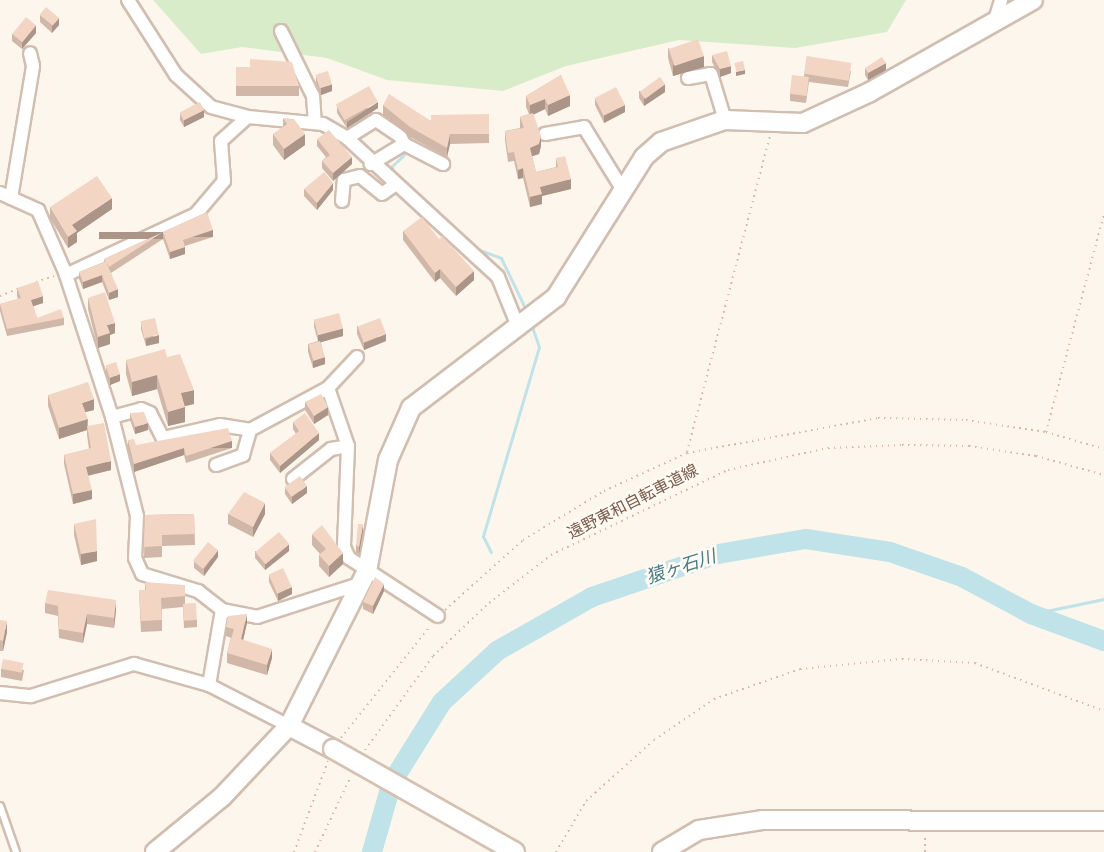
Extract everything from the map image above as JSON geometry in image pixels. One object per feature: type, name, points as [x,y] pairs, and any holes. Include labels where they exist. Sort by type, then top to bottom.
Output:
[{"type":"street","points":[[128,0],[190,93],[211,107],[248,117],[315,123],[347,138],[393,186],[498,278],[519,329]]},
{"type":"street","points":[[995,20],[1001,0]]},
{"type":"street","points":[[155,852],[222,797],[289,726],[365,575],[388,460],[411,408],[519,329],[556,297],[621,188],[662,142],[725,120],[773,124],[803,123],[870,92],[1033,0]]},
{"type":"street","points":[[281,31],[313,96],[315,123]]},
{"type":"street","points":[[30,53],[33,66],[5,195],[38,210],[66,274],[112,417],[137,516],[135,558],[142,574],[198,591],[222,610],[257,616],[278,613],[365,575]]},
{"type":"street","points":[[688,78],[711,74],[725,120]]},
{"type":"street","points":[[66,274],[196,214],[224,181],[221,141],[248,117]]},
{"type":"street","points":[[347,138],[376,120],[404,144],[443,164]]},
{"type":"street","points":[[545,134],[584,127],[621,188]]},
{"type":"street","points":[[371,164],[404,144]]},
{"type":"street","points":[[342,201],[344,180],[360,176],[382,194],[393,186]]},
{"type":"street","points":[[112,417],[141,409],[150,413],[163,438],[220,426],[250,430],[328,388],[357,357]]},
{"type":"street","points":[[328,388],[348,446],[344,547],[349,558],[365,575],[438,616]]},
{"type":"street","points":[[216,465],[243,455],[250,430]]},
{"type":"street","points":[[293,479],[331,449],[348,446]]},
{"type":"street","points":[[209,685],[222,610]]},
{"type":"street","points":[[0,693],[31,696],[134,664],[209,685],[333,749],[515,852]]},
{"type":"street","points":[[662,852],[699,830],[763,820],[1104,821]]},
{"type":"lane","points":[[0,806],[16,852]]},
{"type":"path","points":[[687,453],[773,124]]},
{"type":"path","points":[[1046,432],[1104,214]]},
{"type":"path","points":[[0,296],[66,274]]},
{"type":"path","points":[[294,852],[333,749],[438,616],[523,540],[604,491],[687,453],[878,418],[966,420],[1046,432],[1104,450]]},
{"type":"path","name":"遠野東和自転車道線","points":[[362,755],[433,656],[498,597],[551,555],[728,470],[828,448],[902,445],[969,446],[1036,456],[1104,475]]},
{"type":"path","points":[[556,852],[586,801],[654,740],[714,699],[800,669],[902,659],[975,663],[1104,711]]},
{"type":"path","points":[[315,852],[352,774]]},
{"type":"green space","points":[[153,0],[906,0],[887,32],[795,48],[679,40],[566,66],[503,91],[387,80],[327,58],[242,47],[201,54]]},
{"type":"building","points":[[46,7],[59,18],[53,26],[40,15]]},
{"type":"building","points":[[26,17],[36,25],[22,42],[12,34]]},
{"type":"building","points":[[698,39],[704,56],[675,66],[669,49]]},
{"type":"building","points":[[727,51],[731,66],[720,69],[712,55]]},
{"type":"building","points":[[807,56],[851,63],[849,81],[804,74]]},
{"type":"building","points":[[882,57],[886,63],[868,73],[865,68]]},
{"type":"building","points":[[250,59],[292,62],[299,86],[236,86],[236,67],[250,67]]},
{"type":"building","points":[[743,61],[745,70],[736,72],[734,63]]},
{"type":"building","points":[[328,71],[332,84],[320,88],[316,75]]},
{"type":"building","points":[[561,75],[570,95],[548,105],[545,99],[530,105],[526,96]]},
{"type":"building","points":[[792,75],[809,77],[807,96],[790,94]]},
{"type":"building","points":[[660,77],[665,84],[645,99],[640,92]]},
{"type":"building","points":[[369,86],[378,102],[344,120],[336,104]]},
{"type":"building","points":[[616,87],[625,105],[604,116],[595,98]]},
{"type":"building","points":[[389,94],[431,121],[431,115],[489,114],[489,134],[450,134],[447,148],[410,127],[383,105]]},
{"type":"building","points":[[200,102],[204,110],[184,120],[180,112]]},
{"type":"building","points":[[533,113],[541,136],[539,144],[530,148],[536,172],[558,167],[556,158],[565,156],[571,179],[540,187],[542,194],[530,197],[523,168],[518,170],[514,152],[508,153],[505,131],[524,128],[520,117]]},
{"type":"building","points":[[283,118],[294,119],[305,134],[284,149],[273,134],[287,124]]},
{"type":"building","points":[[329,130],[352,157],[333,173],[322,161],[330,155],[317,139]]},
{"type":"building","points":[[324,172],[333,183],[317,203],[304,189]]},
{"type":"building","points":[[97,176],[112,198],[72,225],[77,231],[68,237],[50,207]]},
{"type":"building","points":[[207,212],[213,230],[183,240],[185,247],[170,252],[163,232]]},
{"type":"building","points":[[422,217],[439,239],[442,236],[474,271],[456,287],[440,269],[435,273],[403,231]]},
{"type":"building","points":[[163,232],[109,267],[106,262],[118,289],[109,293],[102,275],[83,282],[79,272],[105,262],[104,259]]},
{"type":"building","points":[[38,281],[43,296],[31,300],[37,318],[61,309],[64,318],[7,329],[0,304],[21,298],[17,288]]},
{"type":"building","points":[[105,292],[115,323],[107,325],[110,333],[98,337],[88,298]]},
{"type":"building","points":[[339,313],[343,328],[318,335],[314,320]]},
{"type":"building","points":[[155,318],[159,335],[144,338],[140,321]]},
{"type":"building","points":[[380,318],[386,334],[364,342],[358,327]]},
{"type":"building","points":[[320,341],[325,357],[313,361],[309,345]]},
{"type":"building","points":[[165,349],[167,357],[180,354],[194,390],[181,393],[185,407],[168,412],[157,375],[132,382],[126,360]]},
{"type":"building","points":[[116,362],[120,374],[110,378],[106,365]]},
{"type":"building","points":[[88,382],[94,399],[82,403],[88,419],[59,428],[48,395]]},
{"type":"building","points":[[321,394],[328,407],[314,416],[305,402]]},
{"type":"building","points":[[144,412],[148,423],[135,427],[130,413]]},
{"type":"building","points":[[305,413],[319,433],[280,466],[270,453],[299,431],[293,422]]},
{"type":"building","points":[[104,423],[111,461],[86,467],[92,490],[73,494],[64,455],[91,448],[87,426]]},
{"type":"building","points":[[228,428],[232,441],[186,456],[184,448],[134,464],[128,440],[134,439],[136,445]]},
{"type":"building","points":[[300,476],[307,486],[291,497],[284,487]]},
{"type":"building","points":[[244,492],[265,503],[253,527],[228,514]]},
{"type":"building","points":[[194,514],[195,534],[162,535],[162,546],[144,547],[145,515]]},
{"type":"building","points":[[96,519],[97,551],[81,554],[74,524]]},
{"type":"building","points":[[358,524],[363,524],[359,547],[356,545]]},
{"type":"building","points":[[322,525],[343,553],[329,566],[319,555],[326,549],[312,534]]},
{"type":"building","points":[[279,532],[289,544],[266,564],[255,552]]},
{"type":"building","points":[[208,542],[218,550],[203,569],[193,561]]},
{"type":"building","points":[[283,568],[292,587],[277,594],[268,575]]},
{"type":"building","points":[[375,577],[384,584],[373,606],[363,602]]},
{"type":"building","points":[[145,582],[185,585],[185,596],[161,598],[162,620],[141,621],[139,590],[146,590]]},
{"type":"building","points":[[48,590],[116,600],[114,618],[87,614],[83,633],[59,629],[58,606],[45,603]]},
{"type":"building","points":[[196,603],[197,620],[184,621],[183,604]]},
{"type":"building","points":[[247,614],[241,639],[272,649],[267,665],[227,653],[234,629],[226,627],[228,616]]},
{"type":"building","points":[[0,620],[7,621],[3,641],[0,640]]},
{"type":"building","points":[[3,659],[24,663],[22,673],[1,669]]},
{"type":"waterway","points":[[394,175],[392,166],[404,155]]},
{"type":"waterway","points":[[474,248],[501,258],[527,312]]},
{"type":"waterway","points":[[491,552],[483,536],[539,347],[531,324]]},
{"type":"waterway","name":"猿ヶ石川","points":[[372,852],[392,782],[442,702],[497,651],[592,597],[718,554],[806,539],[890,552],[962,577],[1031,614],[1104,641]]},
{"type":"waterway","points":[[1031,614],[1104,599]]}]
